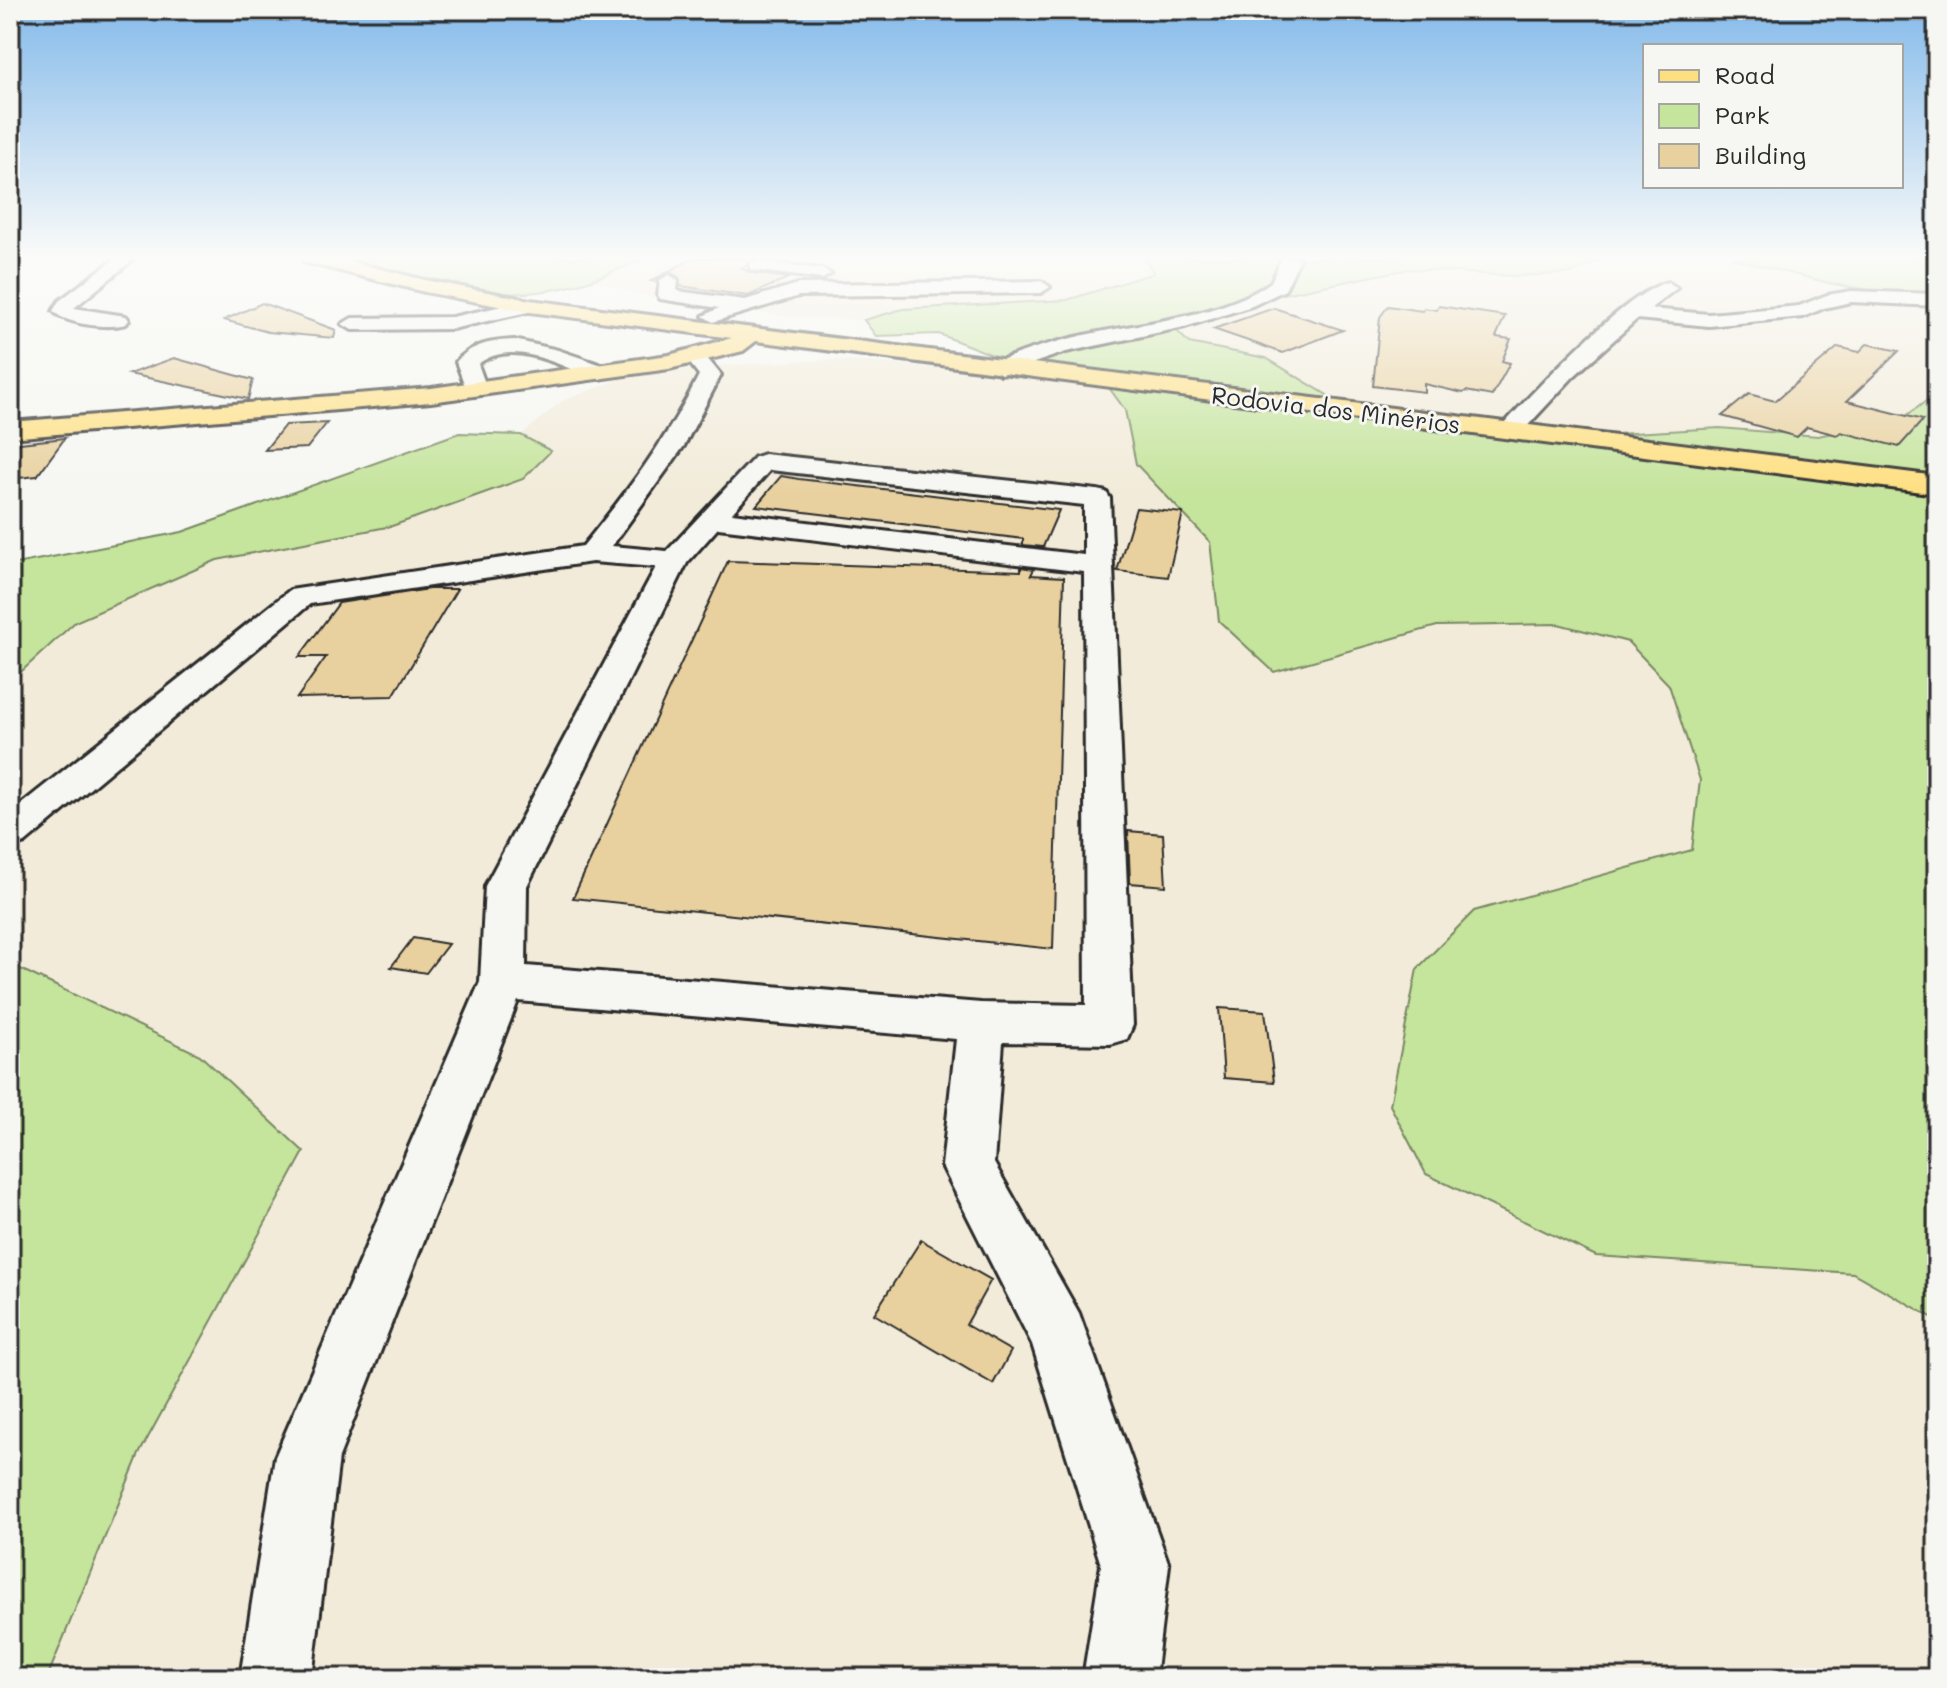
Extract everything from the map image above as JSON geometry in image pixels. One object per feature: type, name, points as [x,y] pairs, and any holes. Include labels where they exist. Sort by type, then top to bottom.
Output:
[{"type":"main road","points":[[653,357],[664,347],[666,337]]},
{"type":"main road","points":[[608,371],[653,357],[697,337]]},
{"type":"main road","points":[[702,355],[735,346],[734,337]]},
{"type":"main road","name":"Rodovia dos Minérios","points":[[792,337],[811,342],[1001,368],[1937,485]]},
{"type":"main road","points":[[827,337],[957,360]]},
{"type":"main road","points":[[10,430],[358,402],[476,389],[811,342]]},
{"type":"street","points":[[1001,368],[1032,355],[1119,337]]},
{"type":"street","points":[[1511,430],[1543,394],[1605,337]]},
{"type":"street","points":[[476,389],[467,362],[478,353],[500,348],[547,351],[608,371]]},
{"type":"street","points":[[592,553],[650,480],[699,402],[710,375],[702,355]]},
{"type":"street","points":[[276,1678],[307,1457],[503,982],[506,886],[674,560],[764,462],[1097,498],[1110,1025],[981,1022],[503,982]]},
{"type":"street","points":[[712,519],[1098,565]]},
{"type":"street","points":[[11,833],[301,596],[592,553],[674,560]]},
{"type":"street","points":[[981,1022],[968,1166],[1058,1334],[1135,1565],[1119,1678]]},
{"type":"shaded area","points":[[1183,337],[1937,337],[1937,393],[1902,419],[1818,436],[1720,428],[1614,434],[1550,431],[1391,411],[1334,399],[1266,358],[1189,343]]},
{"type":"shaded area","points":[[823,360],[887,363],[1107,385],[1125,410],[1136,464],[1210,542],[1219,621],[1274,671],[1437,626],[1558,624],[1628,642],[1669,685],[1700,781],[1692,850],[1474,911],[1596,1256],[1853,1273],[1937,1320],[1937,1678],[47,1678],[139,1454],[10,964],[10,682],[75,622],[217,560],[392,526],[550,451],[521,435],[562,401],[620,379],[711,366]]},
{"type":"green space","points":[[946,337],[1183,337],[1189,343],[1266,358],[1334,399],[1391,411],[1550,431],[1615,434],[1720,428],[1818,436],[1902,419],[1937,393],[1937,1320],[1853,1273],[1596,1256],[1426,1174],[1390,1105],[1417,969],[1474,911],[1692,850],[1700,780],[1669,685],[1628,642],[1558,624],[1437,626],[1274,672],[1219,621],[1210,542],[1136,464],[1125,410],[1107,385],[1013,363]]},
{"type":"green space","points":[[459,433],[521,435],[551,451],[523,479],[392,526],[217,560],[75,622],[10,682],[10,565],[182,532]]},
{"type":"green space","points":[[10,964],[200,1055],[304,1152],[139,1454],[47,1678],[10,1678]]},
{"type":"building","points":[[1236,337],[1325,337],[1283,353]]},
{"type":"building","points":[[1378,337],[1511,339],[1502,361],[1510,363],[1492,396],[1424,384],[1424,392],[1373,386]]},
{"type":"building","points":[[1867,344],[1899,351],[1847,401],[1923,420],[1899,447],[1807,427],[1797,437],[1722,416],[1749,394],[1775,401],[1838,347],[1859,352]]},
{"type":"building","points":[[174,358],[253,380],[248,399],[129,374]]},
{"type":"building","points":[[327,423],[307,448],[265,450],[285,425]]},
{"type":"building","points":[[65,438],[37,476],[10,479],[10,455],[20,443]]},
{"type":"building","points":[[781,476],[1059,510],[1043,547],[1023,545],[1023,539],[756,506]]},
{"type":"building","points":[[1136,508],[1183,513],[1168,577],[1117,571]]},
{"type":"building","points":[[728,561],[1021,571],[1021,567],[1034,569],[1031,575],[1064,577],[1053,949],[573,898]]},
{"type":"building","points":[[429,589],[457,589],[393,696],[297,698],[326,657],[299,657],[339,603]]},
{"type":"building","points":[[1128,831],[1163,834],[1166,886],[1130,883]]},
{"type":"building","points":[[413,938],[448,944],[426,973],[391,967]]},
{"type":"building","points":[[1219,1008],[1265,1011],[1274,1082],[1224,1078]]},
{"type":"building","points":[[921,1240],[991,1280],[966,1325],[1011,1351],[993,1384],[874,1314]]}]
